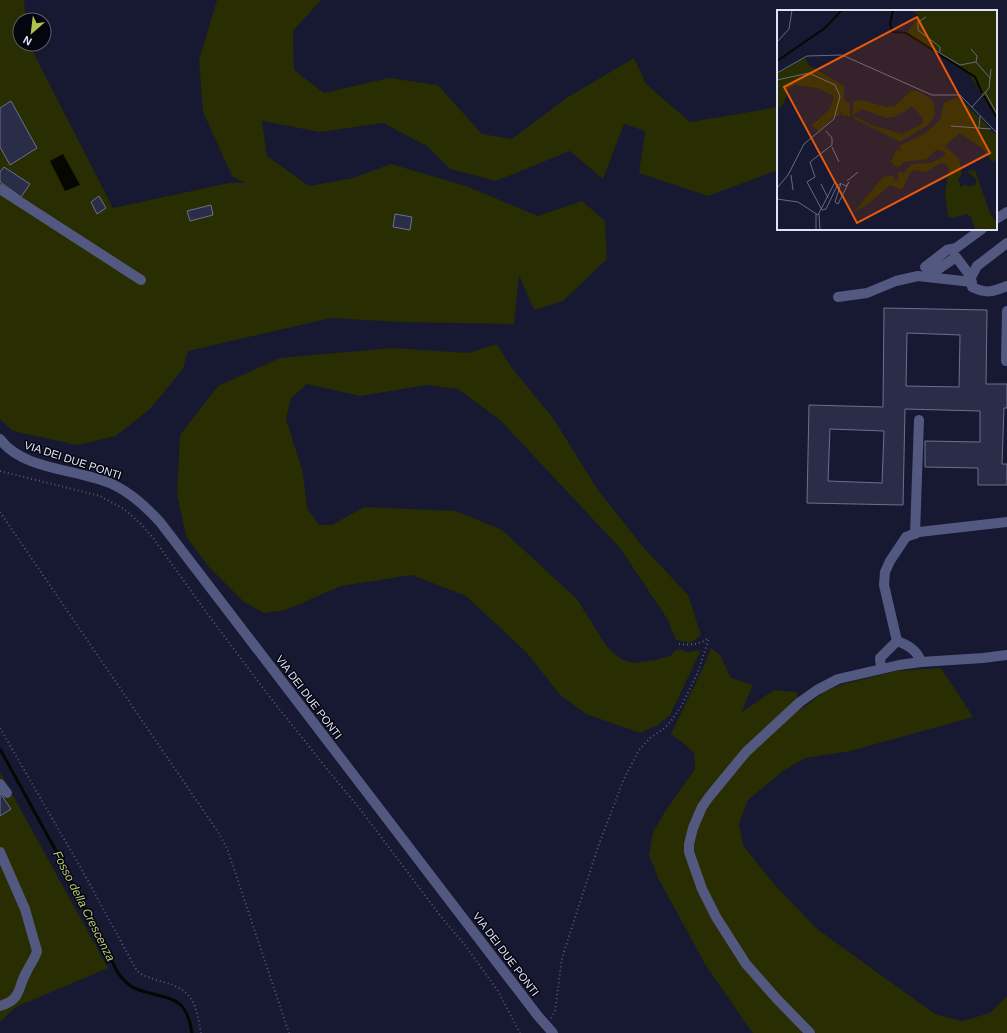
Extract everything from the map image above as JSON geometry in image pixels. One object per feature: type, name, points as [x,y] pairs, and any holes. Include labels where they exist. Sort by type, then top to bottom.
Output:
[{"type":"street","points":[[0,189],[141,280]]},
{"type":"street","points":[[997,218],[1007,212]]},
{"type":"street","points":[[981,230],[956,253],[971,279],[972,287],[982,292],[996,291],[1007,286]]},
{"type":"street","points":[[971,279],[977,266],[1007,243]]},
{"type":"street","points":[[838,297],[868,293],[896,281],[918,276],[971,279]]},
{"type":"street","points":[[1006,361],[1007,311]]},
{"type":"street","points":[[914,534],[919,420]]},
{"type":"street","name":"VIA DEI DUE PONTI","points":[[0,439],[6,447],[22,458],[35,463],[91,477],[125,490],[138,500],[160,522],[544,1024],[553,1033]]},
{"type":"street","points":[[897,642],[884,585],[885,572],[890,561],[906,537],[919,532],[1007,522]]},
{"type":"street","points":[[897,642],[905,644],[913,649],[919,655],[921,662]]},
{"type":"street","points":[[881,668],[880,658],[897,642]]},
{"type":"street","points":[[810,1033],[746,964],[716,917],[702,889],[689,852],[689,844],[697,817],[709,797],[746,752],[800,702],[817,690],[838,679],[881,668],[921,662],[1007,655]]},
{"type":"street","points":[[0,784],[7,793]]},
{"type":"street","points":[[0,852],[25,909],[37,951],[36,957],[23,978],[21,988],[17,996],[0,1006]]},
{"type":"path","points":[[0,472],[100,496],[124,509],[154,538],[269,696],[360,809],[464,945],[498,991],[520,1033]]},
{"type":"path","points":[[0,512],[209,818],[227,848],[288,1033]]},
{"type":"path","points":[[544,1024],[553,1016],[555,1011],[562,958],[598,847],[623,781],[639,750],[651,737],[665,728],[682,705],[698,672],[709,638],[704,642],[699,643],[688,645],[679,644]]},
{"type":"path","points":[[0,728],[82,870],[137,971],[145,977],[175,985],[183,989],[190,997],[197,1010],[202,1033]]},
{"type":"green space","points":[[0,0],[24,0],[25,12],[12,12],[12,52],[33,52],[113,208],[229,183],[246,183],[232,176],[203,112],[199,60],[217,0],[321,0],[293,31],[294,70],[324,93],[389,78],[438,85],[482,134],[512,139],[568,97],[634,58],[646,84],[690,122],[777,107],[777,170],[708,196],[639,173],[645,131],[624,124],[603,179],[570,151],[496,181],[450,169],[427,146],[383,123],[320,132],[262,121],[267,156],[309,186],[353,178],[391,164],[466,186],[538,216],[582,201],[605,221],[607,259],[563,301],[534,310],[519,275],[514,324],[400,322],[331,318],[188,351],[183,369],[150,409],[116,436],[77,445],[13,431],[0,419]]},
{"type":"green space","points":[[497,344],[511,367],[553,418],[598,490],[643,547],[688,595],[701,635],[690,643],[676,640],[668,620],[620,548],[500,420],[458,389],[427,385],[360,396],[307,384],[291,398],[286,419],[303,473],[307,508],[319,525],[332,525],[364,507],[456,511],[502,530],[577,599],[607,647],[621,659],[633,663],[670,656],[678,649],[688,652],[701,650],[670,715],[658,725],[640,733],[586,714],[560,695],[527,653],[466,596],[412,575],[341,586],[286,610],[264,613],[244,602],[208,566],[186,536],[177,494],[180,435],[218,386],[280,358],[392,348],[468,353]]},
{"type":"green space","points":[[711,648],[720,655],[731,678],[753,685],[741,713],[774,690],[797,692],[800,710],[824,692],[840,685],[896,671],[941,668],[973,717],[851,751],[805,758],[783,771],[748,800],[739,824],[743,845],[773,883],[817,929],[935,1014],[962,1021],[990,1013],[1007,996],[1007,1033],[753,1033],[705,964],[659,880],[649,855],[653,832],[666,810],[695,769],[694,753],[671,734]]},
{"type":"green space","points":[[0,772],[108,968],[16,1007],[0,1022]]},
{"type":"shaded area","points":[[63,154],[80,185],[65,191],[50,161]]},
{"type":"building","points":[[11,101],[37,148],[10,165],[0,147],[0,108]]},
{"type":"building","points":[[4,167],[30,184],[21,197],[0,182],[0,172]]},
{"type":"building","points":[[99,196],[106,208],[97,214],[91,202]]},
{"type":"building","points":[[211,205],[213,215],[190,221],[187,211]]},
{"type":"building","points":[[395,214],[412,217],[410,230],[393,227]]},
{"type":"building","points":[[884,308],[987,310],[986,384],[1007,384],[1007,408],[1004,408],[1002,464],[1007,464],[1007,485],[978,485],[978,468],[925,467],[925,441],[980,442],[980,411],[905,409],[903,505],[807,503],[809,405],[883,407]],"holes":[[[907,333],[960,335],[959,387],[906,386]],[[830,429],[884,431],[882,483],[828,481]]]},
{"type":"building","points":[[0,793],[11,809],[0,816]]},
{"type":"waterway","name":"Fosso della Crescenza","points":[[0,749],[56,851],[118,973],[134,988],[164,997],[179,1004],[185,1010],[192,1033]]}]
